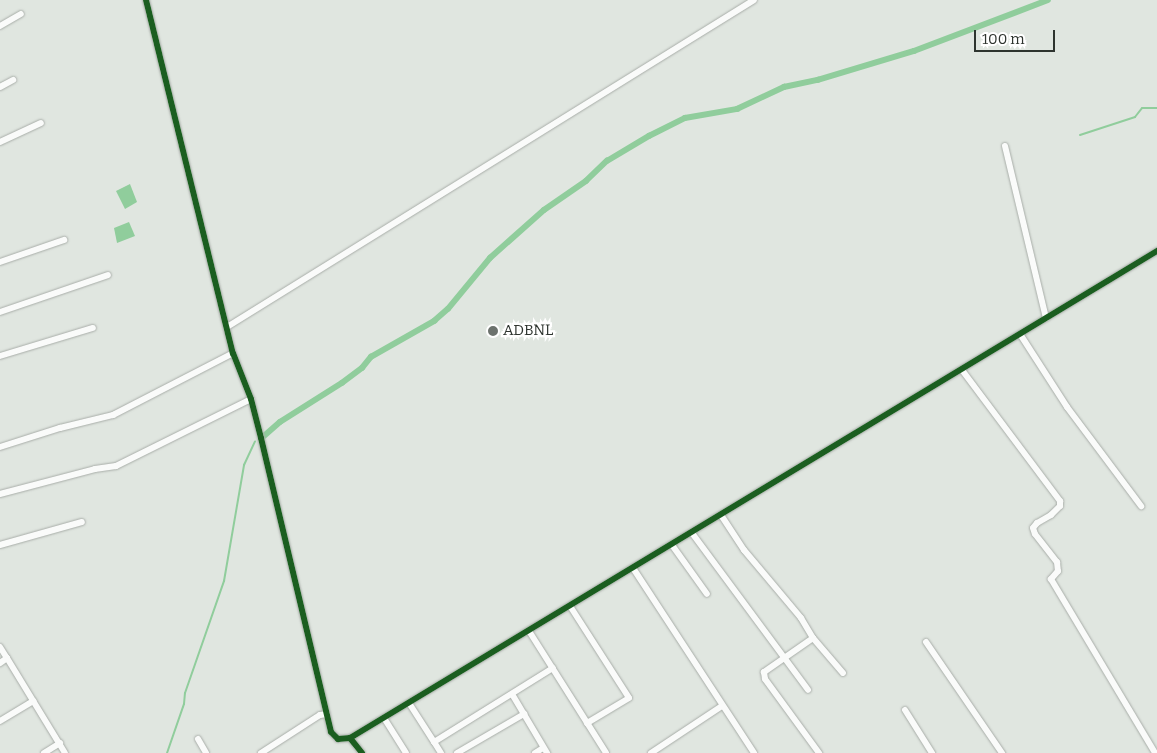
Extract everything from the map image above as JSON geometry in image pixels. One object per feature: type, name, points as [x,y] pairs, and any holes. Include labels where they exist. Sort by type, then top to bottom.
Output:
[{"type":"street","points":[[146,0],[233,352],[251,399],[331,732],[338,739],[350,738],[384,718],[1157,252]]},
{"type":"street","points":[[228,327],[754,0]]},
{"type":"street","points":[[0,26],[21,14]]},
{"type":"street","points":[[0,87],[13,80]]},
{"type":"street","points":[[0,142],[40,123]]},
{"type":"street","points":[[1005,146],[1046,318]]},
{"type":"street","points":[[0,262],[64,240]]},
{"type":"street","points":[[0,312],[108,275]]},
{"type":"street","points":[[0,356],[93,328]]},
{"type":"street","points":[[1020,334],[1067,407],[1141,506]]},
{"type":"street","points":[[0,447],[60,428],[113,415],[233,352]]},
{"type":"street","points":[[962,370],[1060,501],[1060,506],[1033,528],[1035,534],[1057,562],[1058,571],[1051,579],[1155,753]]},
{"type":"street","points":[[0,494],[95,469],[116,466],[251,399]]},
{"type":"street","points":[[721,516],[744,550],[801,618],[814,638],[843,673]]},
{"type":"street","points":[[0,545],[82,522]]},
{"type":"street","points":[[692,533],[808,690]]},
{"type":"street","points":[[672,545],[707,594]]},
{"type":"street","points":[[633,568],[754,753]]},
{"type":"street","points":[[570,606],[629,698],[587,723]]},
{"type":"street","points":[[529,630],[606,753]]},
{"type":"street","points":[[814,638],[767,668],[764,672],[765,679],[819,753]]},
{"type":"street","points":[[926,642],[1002,753]]},
{"type":"street","points":[[0,647],[66,753]]},
{"type":"street","points":[[0,662],[7,658]]},
{"type":"street","points":[[434,742],[553,668]]},
{"type":"street","points":[[512,694],[545,750],[535,753]]},
{"type":"street","points":[[0,721],[33,701]]},
{"type":"street","points":[[409,703],[440,753]]},
{"type":"street","points":[[651,753],[722,706]]},
{"type":"street","points":[[905,710],[932,753]]},
{"type":"street","points":[[261,753],[320,715],[327,714]]},
{"type":"street","points":[[457,753],[524,714]]},
{"type":"street","points":[[384,718],[406,753]]},
{"type":"street","points":[[350,738],[362,753]]},
{"type":"street","points":[[198,739],[206,753]]},
{"type":"street","points":[[44,753],[60,743]]},
{"type":"shaded area","points":[[130,184],[137,202],[125,209],[116,191]]},
{"type":"shaded area","points":[[129,222],[135,236],[117,243],[114,228]]},
{"type":"waterway","points":[[264,436],[280,422],[342,383],[362,368],[371,357],[434,321],[448,309],[490,258],[544,210],[586,181],[607,161],[649,136],[685,118],[737,109],[784,87],[818,80],[914,51],[1048,0]]},
{"type":"waterway","points":[[1080,135],[1135,117],[1142,108],[1157,108]]},
{"type":"waterway","points":[[167,753],[184,704],[185,693],[224,581],[244,465],[255,441]]},
{"type":"cycle path","points":[[146,0],[233,353],[251,399],[261,438],[331,732],[338,739],[350,738],[362,753]]},
{"type":"cycle path","points":[[350,738],[1157,251]]},
{"type":"place","name":"ADBNL","points":[[493,331]]}]
